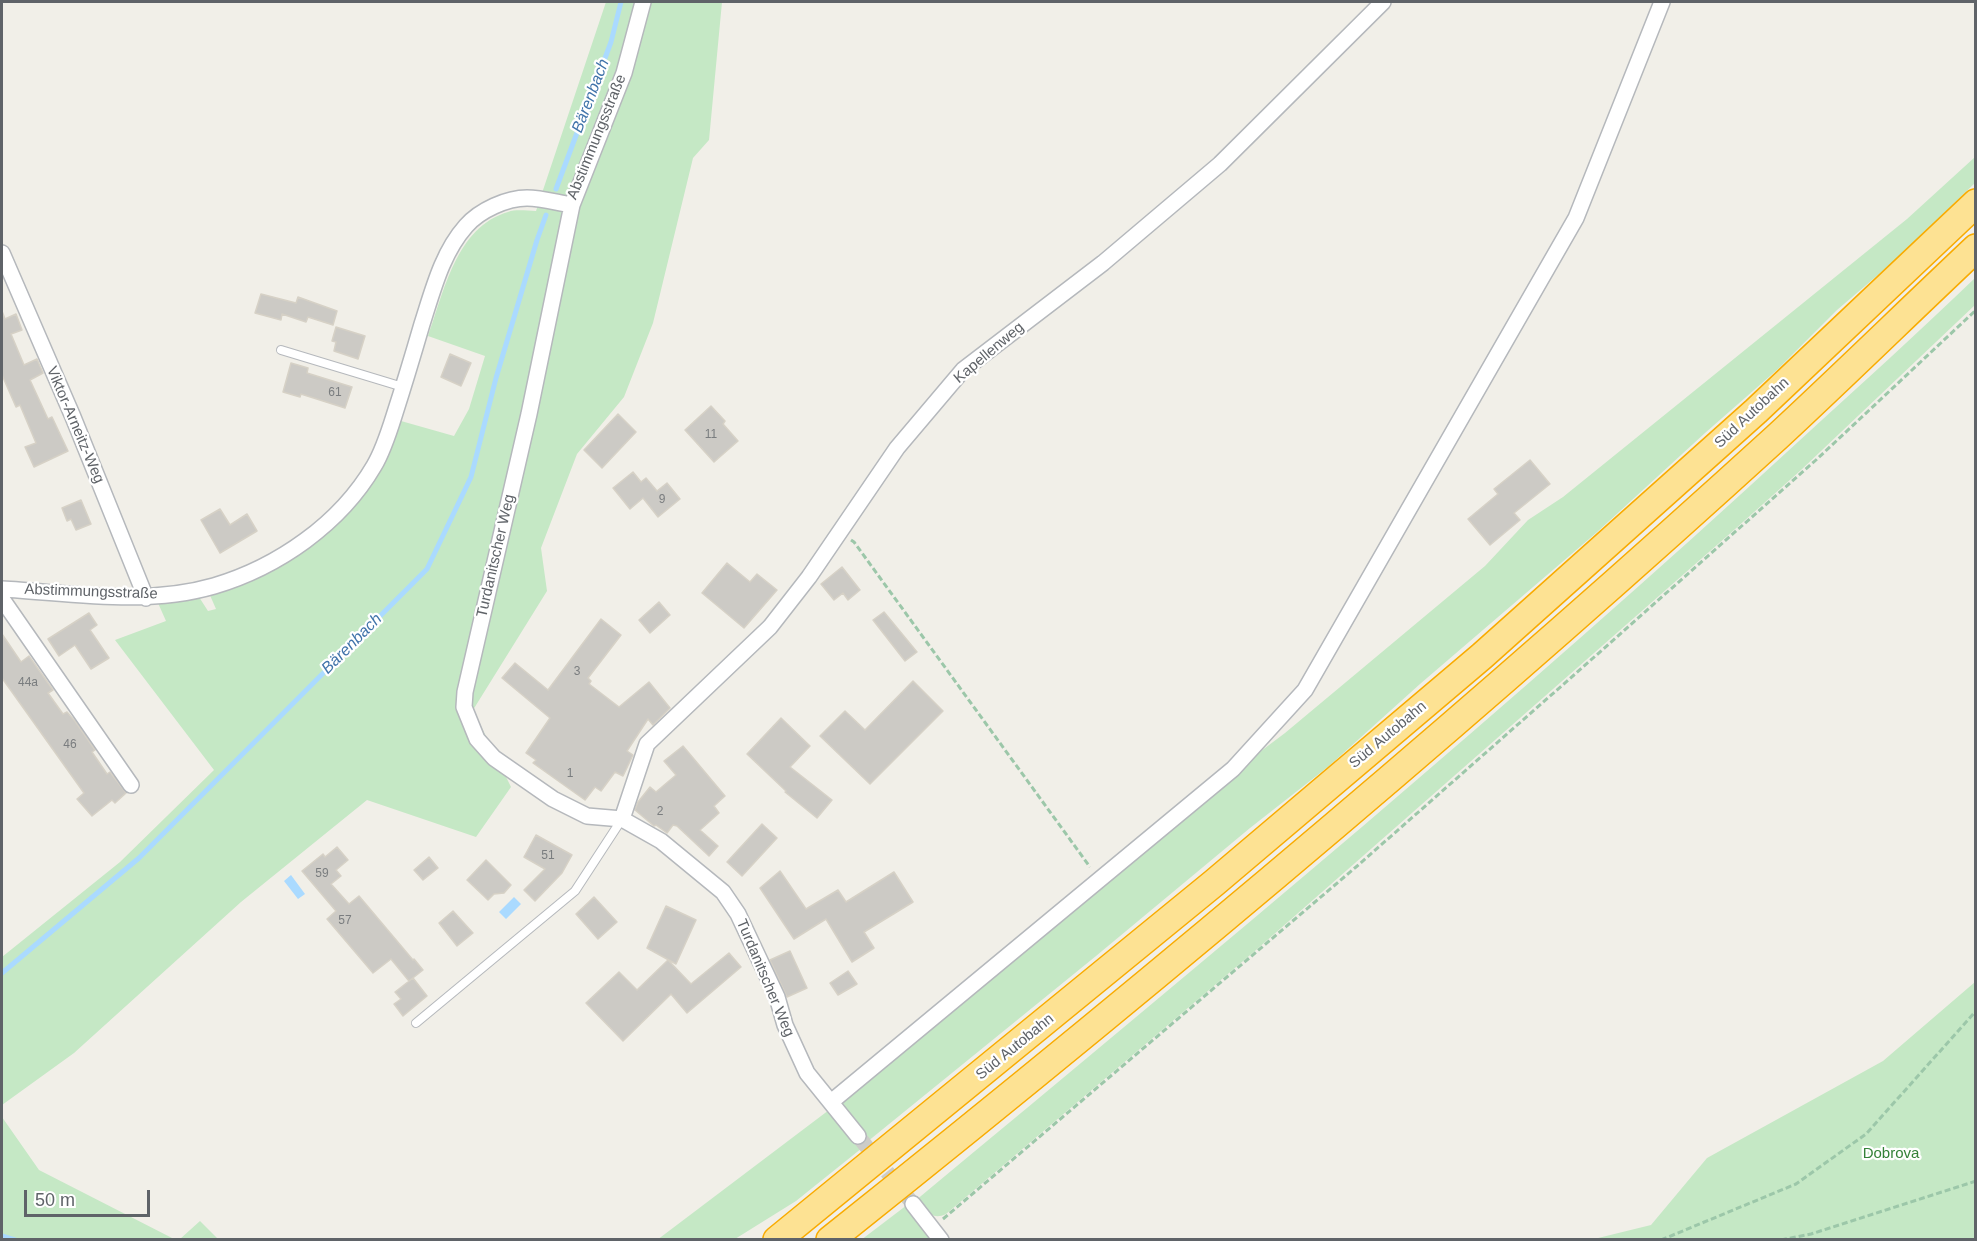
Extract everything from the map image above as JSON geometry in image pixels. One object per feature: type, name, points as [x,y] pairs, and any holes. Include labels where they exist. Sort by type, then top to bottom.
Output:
[{"type":"highway","name":"Süd Autobahn","points":[[774,1237],[810,1213],[1205,891],[1482,656],[1756,411],[1976,203]]},
{"type":"highway","points":[[831,1239],[1227,916],[1502,683],[1778,436],[1976,248]]},
{"type":"street","name":"Abstimmungsstraße","points":[[2,589],[146,598],[214,586],[249,572],[286,553],[322,529],[350,502],[375,465],[388,436],[437,275],[453,244],[467,224],[487,210],[506,202],[527,198],[572,205],[624,73],[643,2]]},
{"type":"street","name":"Kapellenweg","points":[[622,819],[647,744],[771,627],[809,577],[897,448],[963,370],[1103,263],[1220,164],[1383,2]]},
{"type":"street","points":[[831,1102],[1233,769],[1305,690],[1576,218],[1662,2]]},
{"type":"street","name":"Turdanitscher Weg","points":[[572,205],[529,414],[465,692],[464,707],[477,739],[494,759],[552,799],[587,816],[622,819],[661,841],[723,891],[738,914],[777,997],[785,1025],[807,1073],[858,1136]]},
{"type":"street","name":"Viktor-Arneitz-Weg","points":[[2,253],[73,417],[146,598]]},
{"type":"street","points":[[2,599],[131,785]]},
{"type":"street","points":[[913,1204],[937,1234]]},
{"type":"lane","points":[[281,350],[403,387]]},
{"type":"lane","points":[[416,1023],[575,891],[622,819]]},
{"type":"path","points":[[937,1234],[1816,460],[1976,310]]},
{"type":"path","points":[[837,535],[854,542],[1100,880]]},
{"type":"path","points":[[1664,1239],[1796,1185],[1866,1134],[1976,1011]]},
{"type":"path","points":[[1781,1239],[1811,1234],[1976,1181]]},
{"type":"green space","points":[[606,2],[722,2],[709,140],[693,158],[653,323],[624,397],[577,454],[541,548],[547,591],[473,710],[511,787],[476,837],[367,800],[241,902],[74,1053],[2,1105],[2,957],[120,862],[214,770],[115,640],[166,621],[158,603],[199,597],[208,611],[216,609],[209,593],[262,575],[309,546],[342,519],[366,491],[385,459],[401,421],[454,436],[469,409],[485,356],[428,336],[440,300],[454,263],[476,232],[490,220],[508,212],[536,211]]},
{"type":"green space","points":[[1975,157],[1975,183],[1893,262],[1837,310],[1778,369],[1596,533],[1420,684],[1329,766],[867,1142],[839,1107],[843,1099],[1125,869],[1241,766],[1285,733],[1485,566],[1528,520],[1563,497],[1907,219]]},
{"type":"green space","points":[[1975,278],[1975,305],[1801,470],[1256,950],[946,1214],[932,1215],[915,1201],[1251,921],[1473,732],[1691,539]]},
{"type":"green space","name":"Dobrova","points":[[1975,982],[1975,1239],[1594,1239],[1651,1225],[1707,1158],[1883,1061]]},
{"type":"green space","points":[[829,1110],[862,1148],[796,1201],[735,1239],[657,1240]]},
{"type":"green space","points":[[2,1117],[39,1170],[174,1239],[2,1239]]},
{"type":"green space","points":[[907,1205],[931,1236],[927,1240],[861,1240]]},
{"type":"green space","points":[[200,1221],[218,1239],[180,1239]]},
{"type":"water","points":[[291,875],[305,894],[298,899],[284,881]]},
{"type":"water","points":[[514,897],[521,904],[506,919],[499,912]]},
{"type":"building","points":[[261,294],[296,303],[298,297],[337,311],[333,325],[308,317],[306,322],[282,314],[281,320],[255,313]]},
{"type":"building","points":[[2,311],[5,319],[16,314],[22,330],[11,334],[24,365],[37,359],[43,373],[30,380],[48,419],[52,417],[68,451],[34,467],[25,447],[36,443],[20,405],[16,407],[2,375]]},
{"type":"building","points":[[336,327],[365,336],[358,359],[334,351],[336,342],[332,341]]},
{"type":"building","points":[[450,354],[471,363],[461,386],[441,377]]},
{"type":"building","points":[[291,363],[308,368],[307,373],[352,387],[345,408],[301,394],[300,397],[283,392]]},
{"type":"building","points":[[711,406],[725,421],[723,424],[738,441],[714,462],[685,430]]},
{"type":"building","points":[[618,414],[636,432],[602,468],[584,450]]},
{"type":"building","points":[[1530,460],[1550,484],[1514,513],[1520,520],[1490,545],[1468,519],[1498,494],[1494,489]]},
{"type":"building","points":[[633,472],[641,482],[646,478],[657,491],[667,483],[680,499],[658,517],[643,498],[630,509],[613,488]]},
{"type":"building","points":[[81,500],[91,524],[76,530],[71,519],[67,521],[62,508]]},
{"type":"building","points":[[220,509],[230,525],[247,514],[257,531],[220,553],[201,520]]},
{"type":"building","points":[[727,563],[750,582],[757,574],[777,590],[744,628],[702,593]]},
{"type":"building","points":[[842,567],[860,590],[848,600],[843,593],[834,600],[821,584]]},
{"type":"building","points":[[659,602],[670,615],[650,633],[639,620]]},
{"type":"building","points":[[884,612],[917,652],[905,661],[873,620]]},
{"type":"building","points":[[89,613],[97,625],[90,630],[109,658],[91,669],[75,645],[59,656],[48,639]]},
{"type":"building","points":[[601,619],[621,635],[588,678],[591,681],[589,684],[619,707],[649,682],[670,708],[653,725],[648,719],[627,751],[633,755],[623,776],[615,772],[601,791],[595,787],[585,800],[533,763],[536,760],[526,753],[550,718],[502,678],[515,663],[548,690]]},
{"type":"building","points":[[2,634],[21,662],[29,656],[53,690],[48,693],[63,714],[67,712],[75,721],[95,750],[92,752],[107,774],[110,772],[126,793],[115,803],[112,800],[92,816],[77,799],[84,793],[2,678]]},
{"type":"building","points":[[913,681],[943,711],[870,784],[820,736],[845,711],[865,730]]},
{"type":"building","points":[[781,718],[810,746],[790,767],[832,800],[817,818],[785,792],[747,754]]},
{"type":"building","points":[[683,746],[725,796],[714,806],[719,813],[700,830],[718,846],[709,856],[677,826],[673,825],[667,833],[656,825],[654,826],[635,810],[638,802],[650,787],[656,792],[676,775],[664,761]]},
{"type":"building","points":[[762,824],[777,838],[742,876],[727,862]]},
{"type":"building","points":[[536,835],[572,855],[562,873],[535,901],[524,890],[545,869],[524,857]]},
{"type":"building","points":[[337,847],[348,860],[336,870],[341,876],[331,884],[349,904],[359,896],[423,970],[409,981],[391,959],[373,973],[327,919],[336,911],[302,871],[323,854],[325,857]]},
{"type":"building","points":[[429,857],[438,868],[423,880],[414,870]]},
{"type":"building","points":[[486,860],[511,885],[504,893],[494,894],[488,900],[467,880]]},
{"type":"building","points":[[780,871],[806,909],[838,890],[846,902],[894,872],[913,902],[864,932],[874,948],[852,962],[826,919],[794,939],[760,888]]},
{"type":"building","points":[[594,897],[617,922],[598,939],[576,914]]},
{"type":"building","points":[[666,906],[696,920],[676,964],[647,948]]},
{"type":"building","points":[[453,911],[473,933],[457,946],[439,923]]},
{"type":"building","points":[[790,951],[807,988],[787,997],[770,960]]},
{"type":"building","points":[[729,953],[741,967],[687,1013],[671,994],[623,1041],[586,1003],[619,972],[637,990],[668,960],[691,984]]},
{"type":"building","points":[[848,971],[857,984],[838,995],[830,983]]},
{"type":"building","points":[[413,978],[427,996],[403,1016],[394,1004],[401,999],[395,992]]},
{"type":"waterway","name":"Bärenbach","points":[[556,189],[611,42],[621,2]]},
{"type":"waterway","name":"Bärenbach","points":[[2,973],[139,858],[427,569],[471,477],[496,378],[546,215]]},
{"type":"waterway","name":"Bärenbach","points":[[2,1236],[15,1240]]},
{"type":"tunnel","points":[[858,1136],[913,1204]]}]
